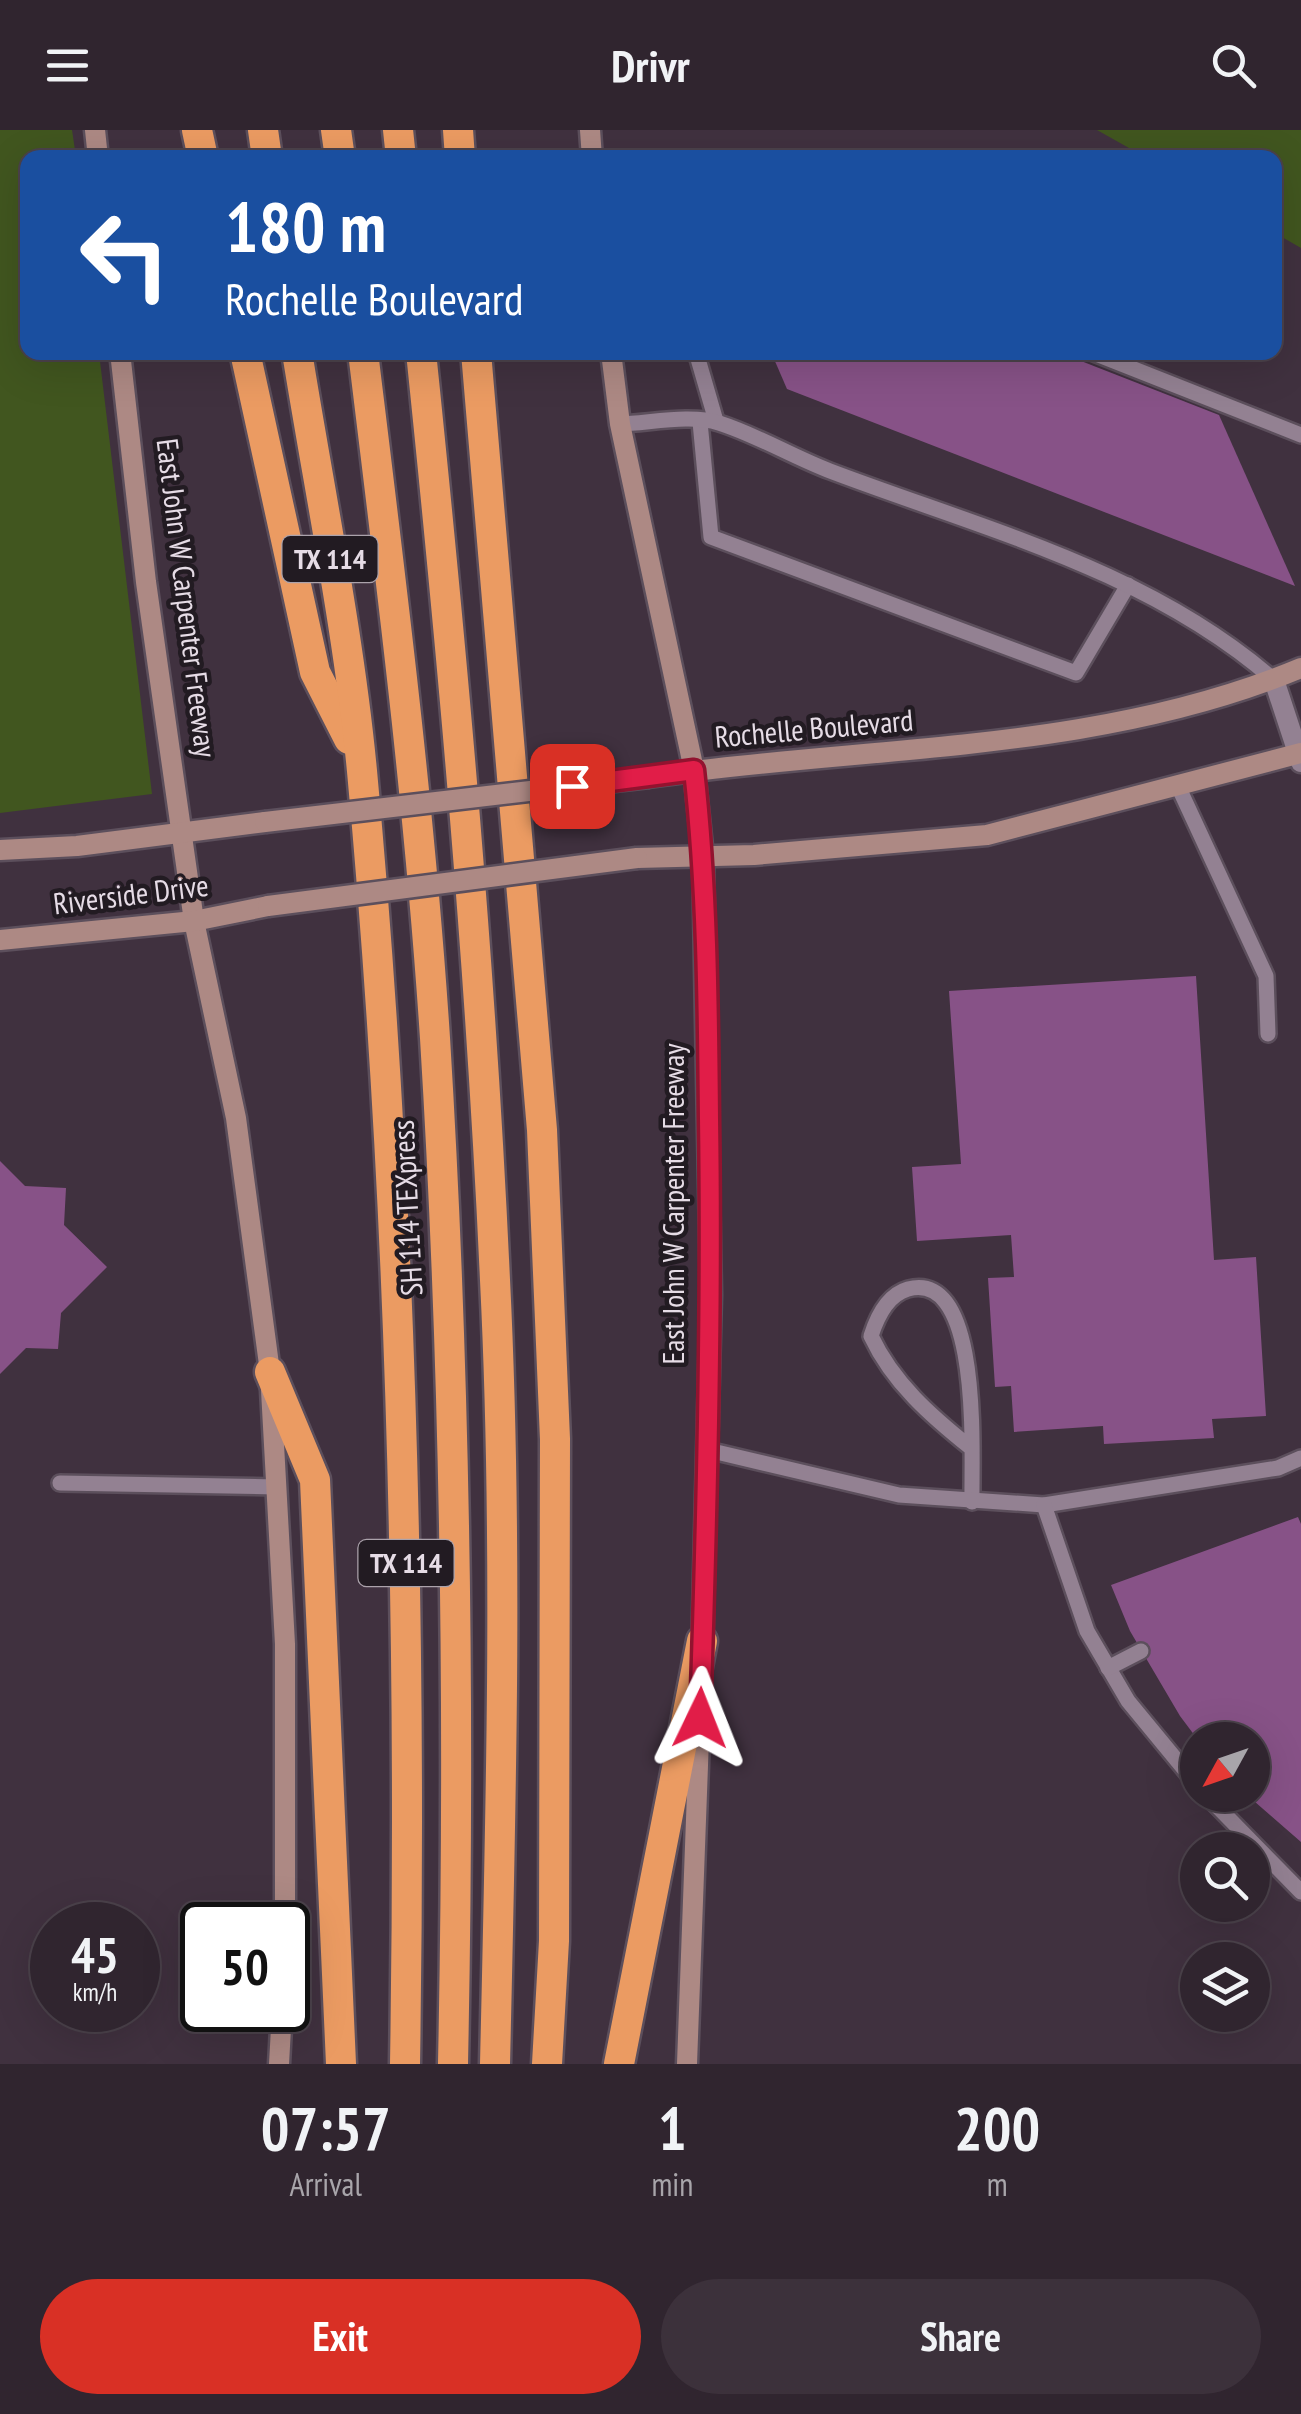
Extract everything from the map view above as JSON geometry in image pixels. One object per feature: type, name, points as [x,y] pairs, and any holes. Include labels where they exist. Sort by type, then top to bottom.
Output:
[{"type":"highway","points":[[248,360],[315,672],[362,766]]},
{"type":"highway","name":"TX 114","points":[[299,360],[362,766],[403,1379],[410,1757],[404,2064]]},
{"type":"highway","name":"SH 114 TEXpress","points":[[364,360],[408,729],[434,1036],[450,1343],[460,1756],[453,2064]]},
{"type":"highway","points":[[422,360],[477,935],[496,1286],[502,1770],[496,2064]]},
{"type":"highway","points":[[477,360],[540,1094],[555,1439],[554,1941],[547,2064]]},
{"type":"highway","points":[[270,1372],[315,1480],[341,2064]]},
{"type":"highway","points":[[620,2064],[702,1641]]},
{"type":"main road","name":"East John W Carpenter Freeway","points":[[121,360],[194,920],[236,1118],[270,1372],[286,1739],[286,1902]]},
{"type":"main road","name":"East John W Carpenter Freeway","points":[[612,360],[620,424],[694,770],[704,856],[711,1295],[687,2064]]},
{"type":"main road","name":"Rochelle Boulevard","points":[[266,822],[694,770],[962,745],[1159,716],[1301,668]]},
{"type":"main road","points":[[704,856],[986,835],[1300,756]]},
{"type":"main road","name":"Riverside Drive","points":[[0,850],[266,822]]},
{"type":"main road","name":"Riverside Drive","points":[[0,940],[194,920],[268,906],[637,858],[704,856]]},
{"type":"main road","points":[[279,2064],[281,2032]]},
{"type":"street","points":[[1274,680],[1300,756]]},
{"type":"lane","points":[[697,360],[708,421],[712,538],[1076,674],[1128,585]]},
{"type":"lane","points":[[1112,360],[1301,435]]},
{"type":"lane","points":[[620,424],[708,421],[830,471],[962,514],[1128,585],[1225,637],[1274,680]]},
{"type":"lane","points":[[1178,786],[1266,976],[1268,1034]]},
{"type":"lane","points":[[970,1448],[925,1411],[884,1362],[872,1336],[878,1314],[902,1290],[925,1286],[944,1296],[956,1314],[966,1359],[970,1448],[972,1502]]},
{"type":"lane","points":[[708,1450],[811,1478],[919,1498],[1044,1505],[1278,1468],[1301,1458]]},
{"type":"lane","points":[[60,1482],[277,1487]]},
{"type":"lane","points":[[1044,1505],[1087,1631],[1128,1702],[1180,1764]]},
{"type":"lane","points":[[1108,1668],[1141,1651]]},
{"type":"lane","points":[[1223,1812],[1301,1892]]},
{"type":"green space","points":[[0,130],[72,130],[75,150],[20,150],[20,360],[100,360],[152,794],[0,813]]},
{"type":"green space","points":[[1097,130],[1301,130],[1301,248],[1282,237],[1282,150],[1133,150]]},
{"type":"building","points":[[774,360],[1078,360],[1219,415],[1295,586],[787,389]]},
{"type":"building","points":[[1196,976],[1214,1260],[1256,1257],[1266,1416],[1212,1419],[1214,1438],[1104,1444],[1103,1426],[1014,1432],[1011,1386],[995,1387],[988,1278],[1014,1277],[1011,1235],[917,1241],[912,1167],[961,1164],[949,991]]},
{"type":"building","points":[[0,1161],[25,1186],[66,1188],[64,1225],[107,1267],[61,1313],[58,1349],[26,1348],[0,1374]]},
{"type":"building","points":[[1298,1517],[1301,1842],[1267,1812],[1270,1812],[1270,1722],[1184,1722],[1130,1631],[1111,1585]]},
{"type":"route","points":[[572,786],[694,770],[704,856],[708,969],[711,1295],[700,1718]]}]
